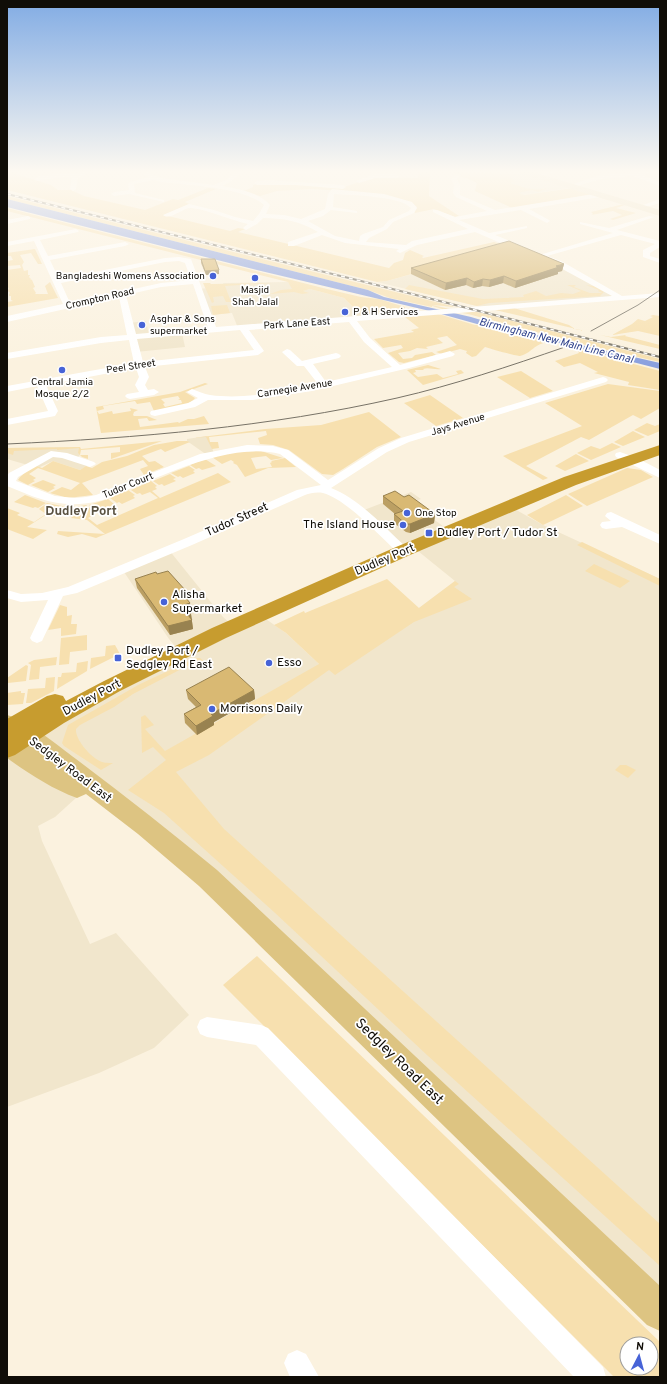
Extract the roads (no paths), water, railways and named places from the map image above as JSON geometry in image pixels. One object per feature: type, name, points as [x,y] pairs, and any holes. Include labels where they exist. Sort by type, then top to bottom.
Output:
[{"type":"highway","name":"Dudley Port","points":[[627,458],[660,437]]},
{"type":"highway","name":"Dudley Port","points":[[11,737],[56,717],[112,686],[202,641],[403,551],[627,458],[660,450]]},
{"type":"main road","name":"Sedgley Road East","points":[[11,737],[36,766],[134,817],[208,878],[660,1312]]},
{"type":"street","points":[[7,244],[44,237]]},
{"type":"street","points":[[292,241],[312,237]]},
{"type":"street","points":[[331,237],[403,249],[422,241],[443,237]]},
{"type":"street","points":[[362,243],[363,238],[365,237]]},
{"type":"street","points":[[489,237],[558,263],[619,297]]},
{"type":"street","points":[[534,254],[606,237]]},
{"type":"street","points":[[634,237],[660,244]]},
{"type":"street","points":[[36,238],[68,306]]},
{"type":"street","points":[[46,259],[125,244]]},
{"type":"street","points":[[660,244],[646,251],[645,258],[660,261]]},
{"type":"street","points":[[56,282],[165,260],[188,260],[194,282],[213,330]]},
{"type":"street","name":"Crompton Road","points":[[7,319],[161,285],[194,282]]},
{"type":"street","points":[[122,294],[139,365],[144,377],[140,385],[150,392],[130,396]]},
{"type":"street","name":"Park Lane East","points":[[8,355],[85,342],[132,337],[352,320],[450,310],[660,295]]},
{"type":"street","points":[[352,320],[358,330],[368,341],[398,368]]},
{"type":"street","name":"Peel Street","points":[[7,389],[139,365],[259,352],[243,328]]},
{"type":"street","points":[[288,352],[300,364],[336,356]]},
{"type":"street","name":"Carnegie Avenue","points":[[192,392],[207,397],[246,397],[324,385],[430,361],[450,354]]},
{"type":"street","points":[[430,361],[442,368]]},
{"type":"street","points":[[307,362],[324,385]]},
{"type":"street","name":"Jays Avenue","points":[[325,487],[383,450],[406,440],[608,381],[590,376]]},
{"type":"street","points":[[7,422],[51,414],[53,411],[40,383]]},
{"type":"street","points":[[143,413],[156,414],[191,406],[207,397]]},
{"type":"street","name":"Tudor Court","points":[[90,464],[63,455],[50,454],[13,475],[10,478],[10,481],[12,484],[57,501],[88,501],[204,456],[246,448],[273,449],[284,452],[325,487]]},
{"type":"street","points":[[627,458],[660,475]]},
{"type":"street","name":"Tudor Street","points":[[7,594],[30,598],[72,590],[188,542],[301,492],[325,487],[338,495],[403,551]]},
{"type":"street","points":[[608,520],[624,523],[660,540]]},
{"type":"street","points":[[37,638],[57,594]]},
{"type":"street","points":[[207,1027],[261,1035],[593,1377]]},
{"type":"water","name":"Birmingham New Main Line Canal","points":[[124,237],[156,237],[368,290],[384,297],[471,317],[511,329],[660,363],[660,369],[485,324],[477,324],[434,312]]},
{"type":"tram line","points":[[591,331],[638,305],[660,290]]},
{"type":"tram line","points":[[7,444],[203,430],[300,417],[418,393],[482,375],[565,347]]},
{"type":"railway","points":[[180,237],[660,357]]},
{"type":"place","name":"Bangladeshi Womens Association","points":[[213,276]]},
{"type":"place","name":"Masjid Shah Jalal","points":[[255,278]]},
{"type":"place","name":"P & H Services","points":[[345,312]]},
{"type":"place","name":"Asghar & Sons supermarket","points":[[142,325]]},
{"type":"place","name":"Central Jamia Mosque 2/2","points":[[62,370]]},
{"type":"place","name":"One Stop","points":[[407,513]]},
{"type":"place","name":"The Island House","points":[[403,525]]},
{"type":"place","name":"Dudley Port / Tudor St","points":[[429,533]]},
{"type":"place","name":"Alisha Supermarket","points":[[164,602]]},
{"type":"place","name":"Dudley Port / Sedgley Rd East","points":[[118,658]]},
{"type":"place","name":"Esso","points":[[269,663]]},
{"type":"place","name":"Morrisons Daily","points":[[212,709]]},
{"type":"district","name":"Dudley Port","points":[[81,512]]}]
